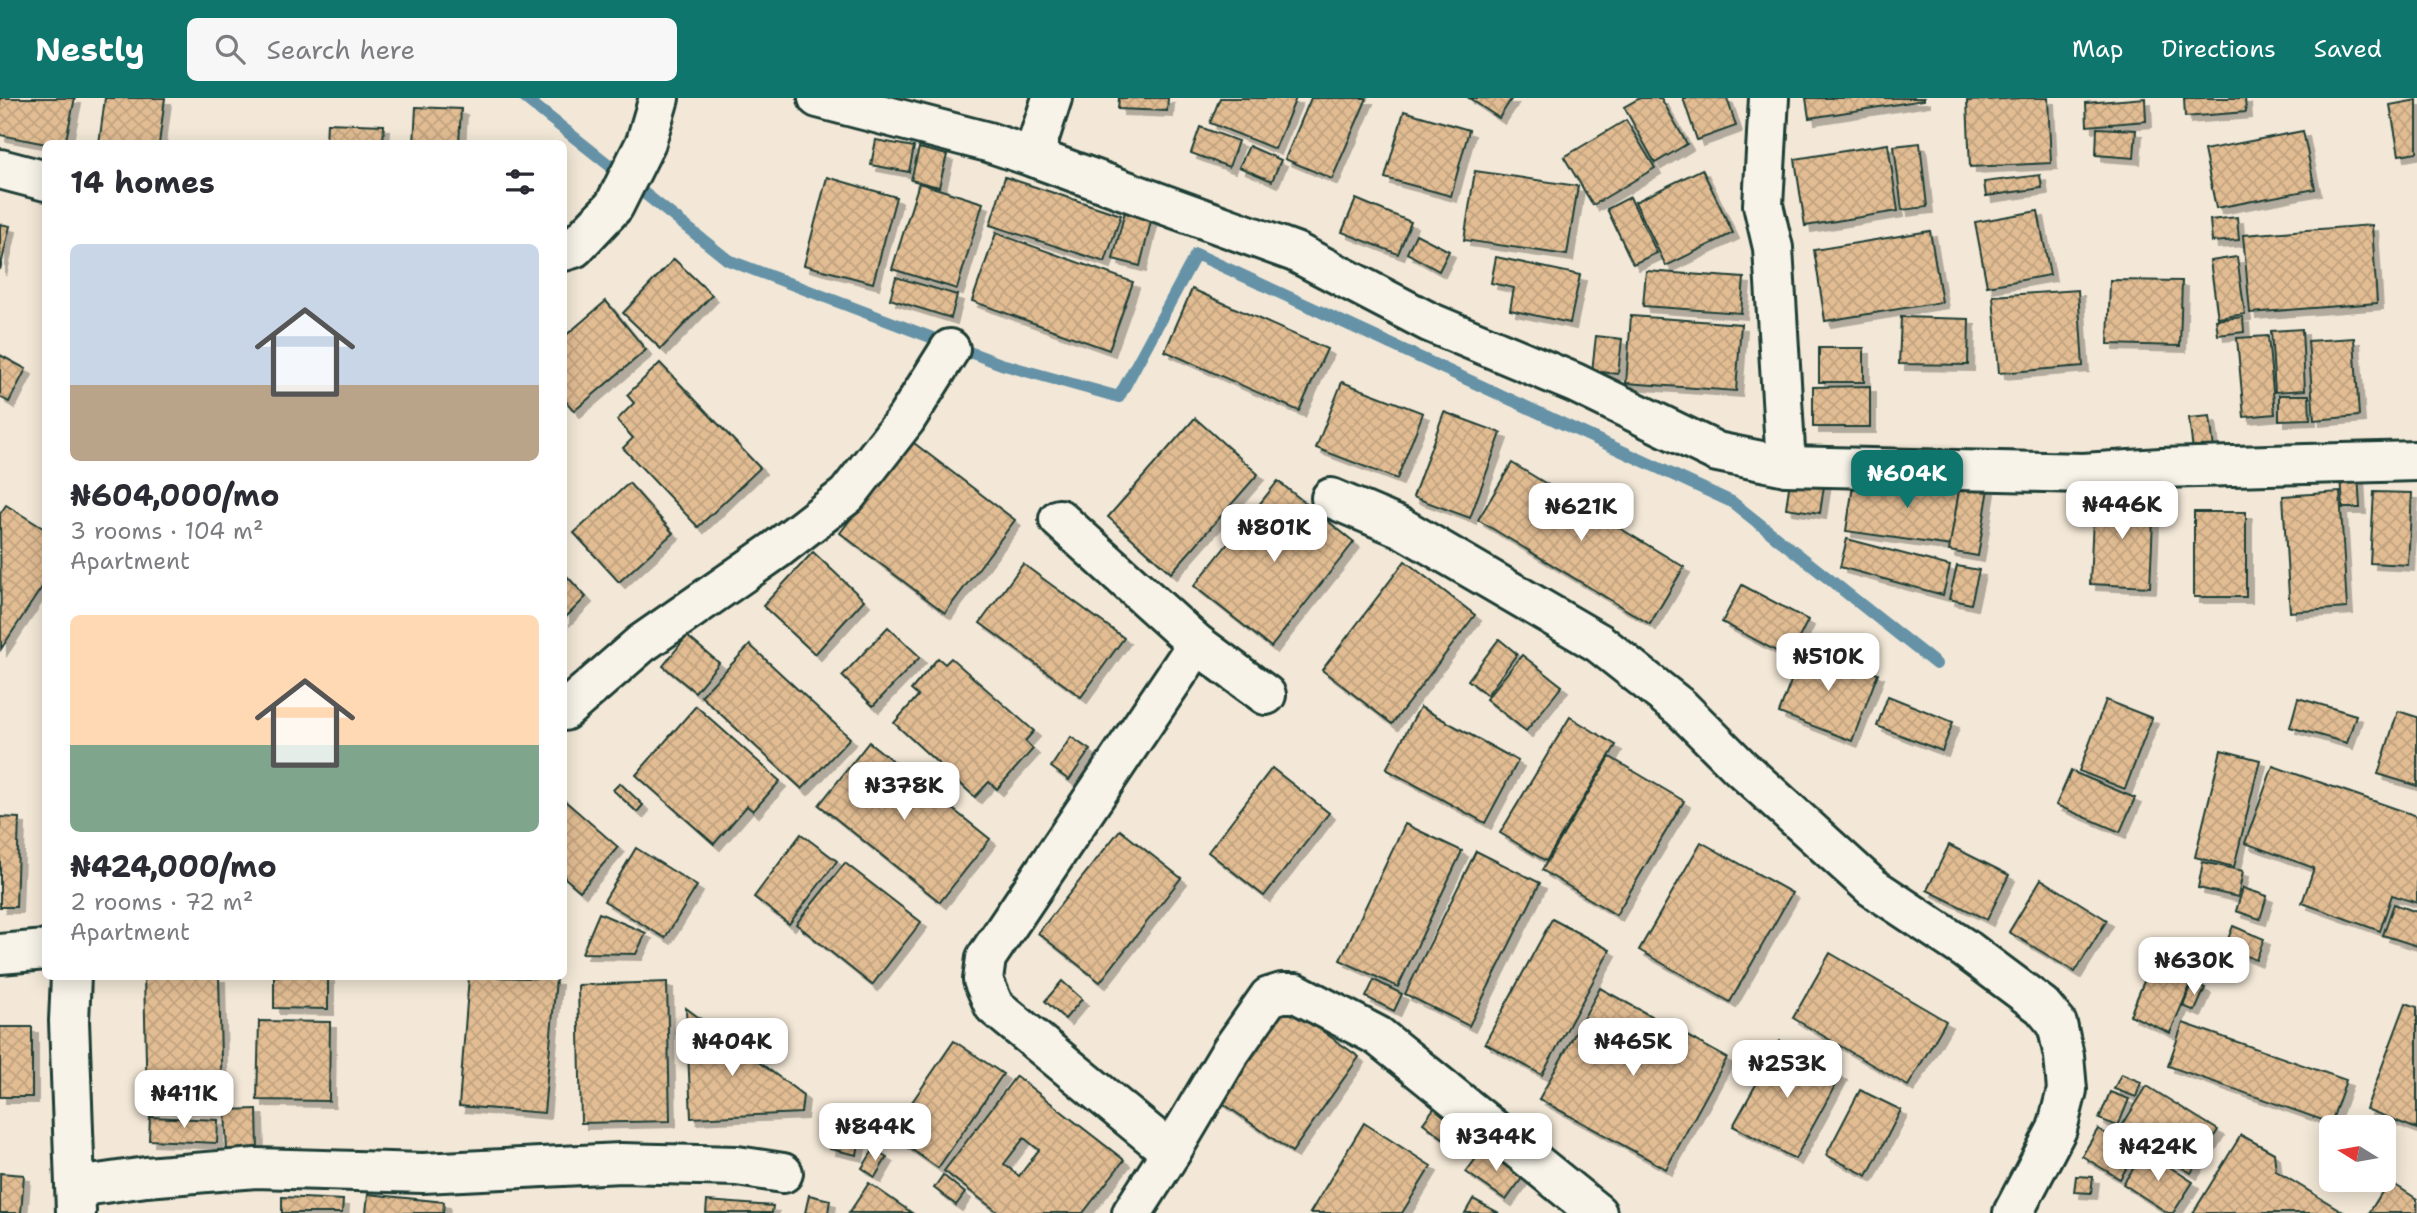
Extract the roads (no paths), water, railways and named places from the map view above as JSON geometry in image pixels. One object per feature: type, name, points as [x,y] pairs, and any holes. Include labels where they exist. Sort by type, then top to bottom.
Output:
[{"type":"street","points":[[567,250],[573,248],[614,206],[646,142],[659,98]]},
{"type":"street","points":[[818,98],[988,142],[1295,252],[1429,322],[1575,383],[1717,452],[1786,466],[2083,473],[2161,468],[2417,461]]},
{"type":"street","points":[[1032,157],[1052,98]]},
{"type":"street","points":[[1769,98],[1763,205],[1773,248],[1786,466]]},
{"type":"street","points":[[0,169],[42,180]]},
{"type":"street","points":[[567,708],[641,644],[776,550],[847,495],[906,419],[950,349]]},
{"type":"street","points":[[1331,498],[1402,528],[1600,643],[1681,708],[1740,767],[1872,887],[1968,950],[2042,1006],[2057,1024],[2064,1056],[2067,1090],[2057,1129],[2013,1213]]},
{"type":"street","points":[[1059,519],[1197,644],[1266,695]]},
{"type":"street","points":[[1171,1152],[994,1006],[983,980],[986,958],[1197,644]]},
{"type":"street","points":[[0,954],[42,950]]},
{"type":"street","points":[[71,980],[69,1021],[76,1200],[146,1177],[256,1168],[423,1173],[621,1163],[737,1166],[783,1173]]},
{"type":"street","points":[[1132,1213],[1231,1051],[1269,998],[1282,993],[1296,993],[1378,1036],[1597,1213]]},
{"type":"waterway","points":[[525,98],[728,260],[1001,364],[1119,397],[1196,254],[1732,502],[1936,664]]}]
